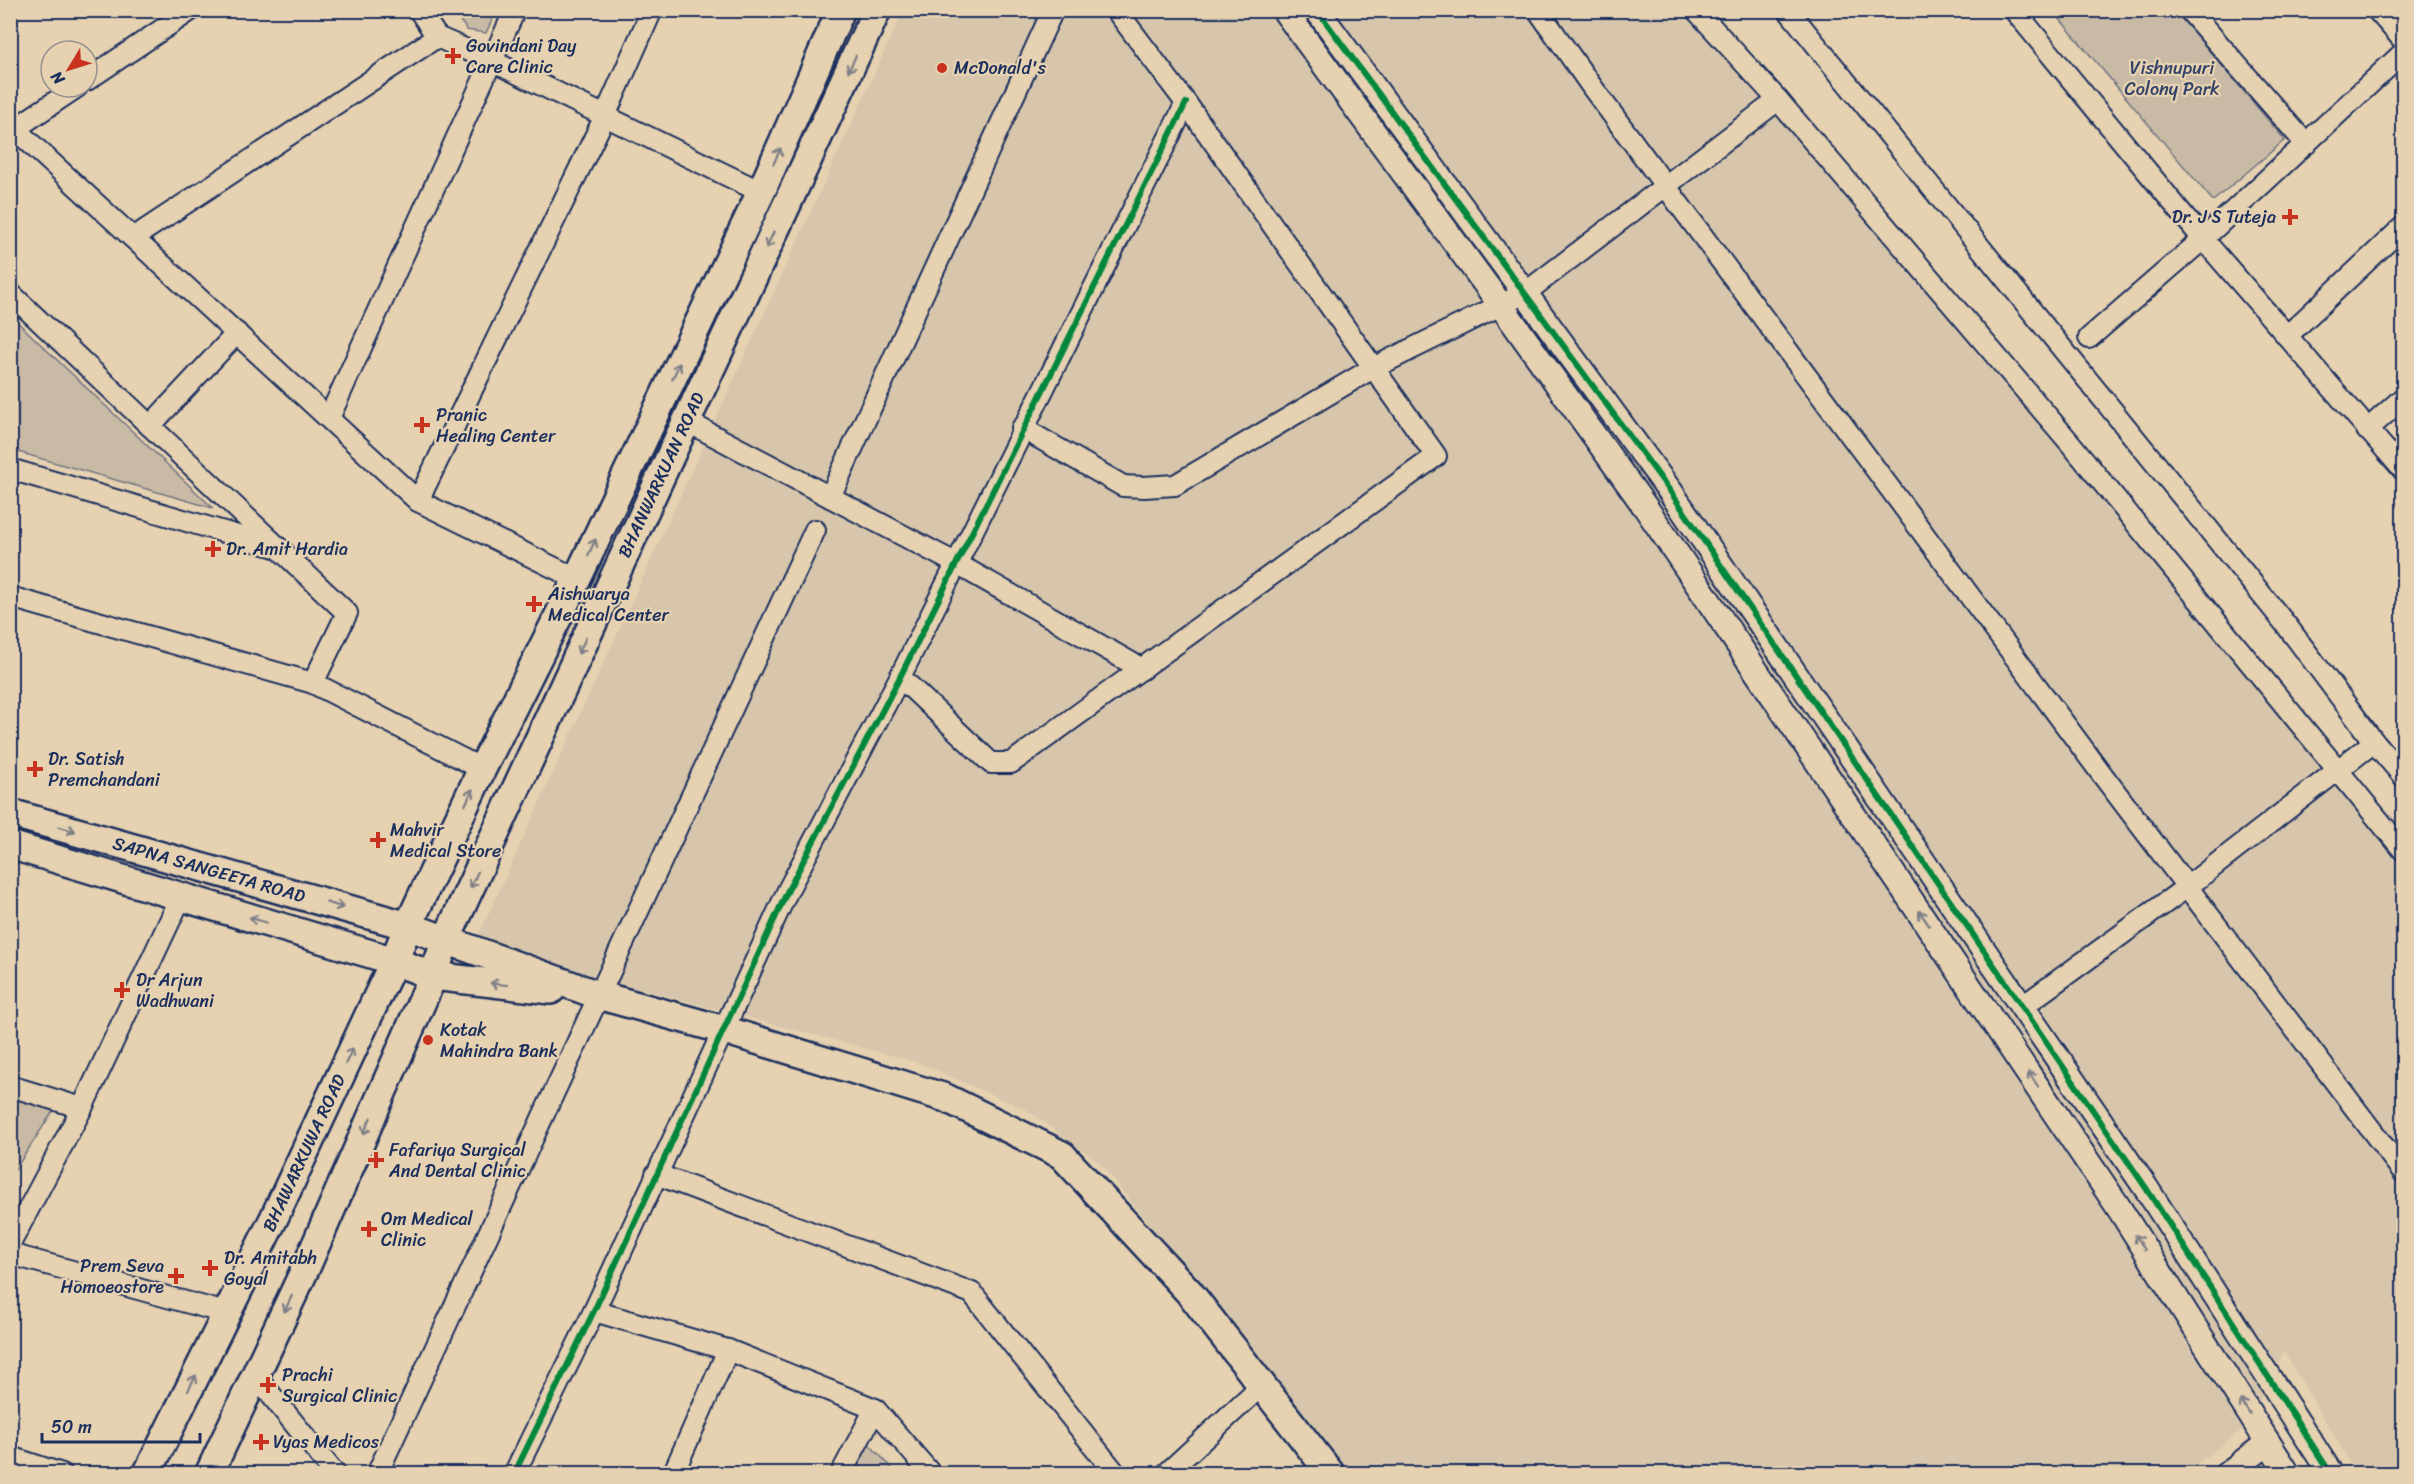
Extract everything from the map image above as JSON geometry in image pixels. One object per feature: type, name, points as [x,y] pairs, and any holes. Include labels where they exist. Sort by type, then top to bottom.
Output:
[{"type":"main road","name":"BHANWARKUAN ROAD","points":[[408,926],[482,769],[578,579],[761,192],[841,10]]},
{"type":"main road","name":"BHANWARKUAN ROAD","points":[[433,976],[446,940],[877,10]]},
{"type":"main road","name":"SAPNA SANGEETA ROAD","points":[[10,813],[408,926],[598,995]]},
{"type":"main road","name":"SAPNA SANGEETA ROAD","points":[[10,845],[394,961],[433,976],[598,995]]},
{"type":"main road","name":"BHAWARKUWA ROAD","points":[[147,1473],[274,1218],[394,961],[408,926]]},
{"type":"main road","points":[[209,1473],[307,1265],[433,976]]},
{"type":"main road","points":[[598,995],[723,1030],[946,1098],[1062,1155],[1190,1293],[1331,1473]]},
{"type":"street","points":[[99,72],[191,10]]},
{"type":"street","points":[[419,10],[437,37],[492,61],[761,192]]},
{"type":"street","points":[[329,418],[515,10]]},
{"type":"street","points":[[418,501],[605,116],[652,10]]},
{"type":"street","points":[[830,497],[1053,10]]},
{"type":"street","points":[[900,677],[991,763],[1002,765],[1011,763],[1436,456],[1186,103],[1116,10]]},
{"type":"street","points":[[1284,10],[1500,304],[1646,508],[2117,1205],[2288,1473]]},
{"type":"street","points":[[1317,10],[1677,500],[2146,1188],[2331,1473]]},
{"type":"street","points":[[1538,10],[2187,887],[2403,1173]]},
{"type":"street","points":[[1696,10],[1778,100],[2064,435],[2339,769],[2403,851]]},
{"type":"street","points":[[1788,10],[2288,627],[2403,777]]},
{"type":"street","points":[[2189,10],[2306,144]]},
{"type":"street","points":[[2378,10],[2403,41]]},
{"type":"street","points":[[2018,12],[2203,240],[2403,471]]},
{"type":"street","points":[[134,238],[437,37]]},
{"type":"street","points":[[2089,338],[2203,240],[2403,52]]},
{"type":"street","points":[[59,99],[13,130],[134,238],[418,501],[578,579]]},
{"type":"street","points":[[1022,428],[1123,486],[1175,485],[1373,368],[1525,293],[1778,100]]},
{"type":"street","points":[[514,1473],[594,1311],[788,890],[900,677],[1022,428],[1186,103]]},
{"type":"street","points":[[2287,336],[2403,225]]},
{"type":"street","points":[[10,293],[347,614],[313,683]]},
{"type":"street","points":[[150,426],[237,333]]},
{"type":"street","points":[[2367,430],[2403,396]]},
{"type":"street","points":[[686,421],[957,564],[1142,669]]},
{"type":"street","points":[[10,469],[278,548]]},
{"type":"street","points":[[377,1473],[815,530]]},
{"type":"street","points":[[10,597],[313,683],[482,769]]},
{"type":"street","points":[[2023,1006],[2187,887],[2374,742]]},
{"type":"street","points":[[10,1244],[82,1108],[181,897]]},
{"type":"street","points":[[10,1086],[82,1108]]},
{"type":"street","points":[[656,1174],[972,1293],[1116,1473]]},
{"type":"street","points":[[10,1254],[226,1313]]},
{"type":"street","points":[[594,1311],[728,1350],[875,1409],[930,1473]]},
{"type":"street","points":[[673,1473],[728,1350]]},
{"type":"street","points":[[255,1375],[335,1473]]},
{"type":"street","points":[[1166,1473],[1262,1385]]},
{"type":"street","points":[[841,1473],[875,1409]]},
{"type":"street","points":[[2227,1473],[2268,1443]]},
{"type":"street","points":[[10,1457],[62,1473]]},
{"type":"shaded area","points":[[903,11],[1716,11],[1821,149],[2312,747],[2403,864],[2403,1473],[2356,1473],[2284,1352],[2246,1427],[2185,1473],[1350,1473],[1100,1163],[1027,1110],[917,1062],[474,945]]},
{"type":"green space","points":[[453,11],[496,11],[486,33],[467,30]]},
{"type":"green space","name":"Vishnupuri Colony Park","points":[[2068,11],[2176,11],[2285,140],[2213,201],[2059,18]]},
{"type":"green space","points":[[11,316],[213,508],[11,450]]},
{"type":"green space","points":[[11,1089],[57,1105],[11,1176]]},
{"type":"green space","points":[[867,1442],[897,1473],[852,1474]]},
{"type":"cycle path","points":[[1317,10],[1670,491],[2146,1188],[2331,1474]]},
{"type":"cycle path","points":[[514,1474],[594,1311],[788,890],[900,677],[1186,103]]},
{"type":"place","name":"Govindani Day Care Clinic","points":[[453,56]]},
{"type":"place","name":"McDonald's","points":[[942,68]]},
{"type":"place","name":"Dr. J S Tuteja","points":[[2290,217]]},
{"type":"place","name":"Pranic Healing Center","points":[[422,425]]},
{"type":"place","name":"Dr. Amit Hardia","points":[[213,549]]},
{"type":"place","name":"Aishwarya Medical Center","points":[[534,604]]},
{"type":"place","name":"Dr. Satish Premchandani","points":[[35,769]]},
{"type":"place","name":"Mahvir Medical Store","points":[[378,840]]},
{"type":"place","name":"Dr Arjun Wadhwani","points":[[122,990]]},
{"type":"place","name":"Kotak Mahindra Bank","points":[[428,1040]]},
{"type":"place","name":"Fafariya Surgical And Dental Clinic","points":[[376,1160]]},
{"type":"place","name":"Om Medical Clinic","points":[[369,1229]]},
{"type":"place","name":"Dr. Amitabh Goyal","points":[[210,1268]]},
{"type":"place","name":"Prem Seva Homoeostore","points":[[176,1276]]},
{"type":"place","name":"Prachi Surgical Clinic","points":[[268,1385]]},
{"type":"place","name":"Vyas Medicos","points":[[261,1442]]}]
